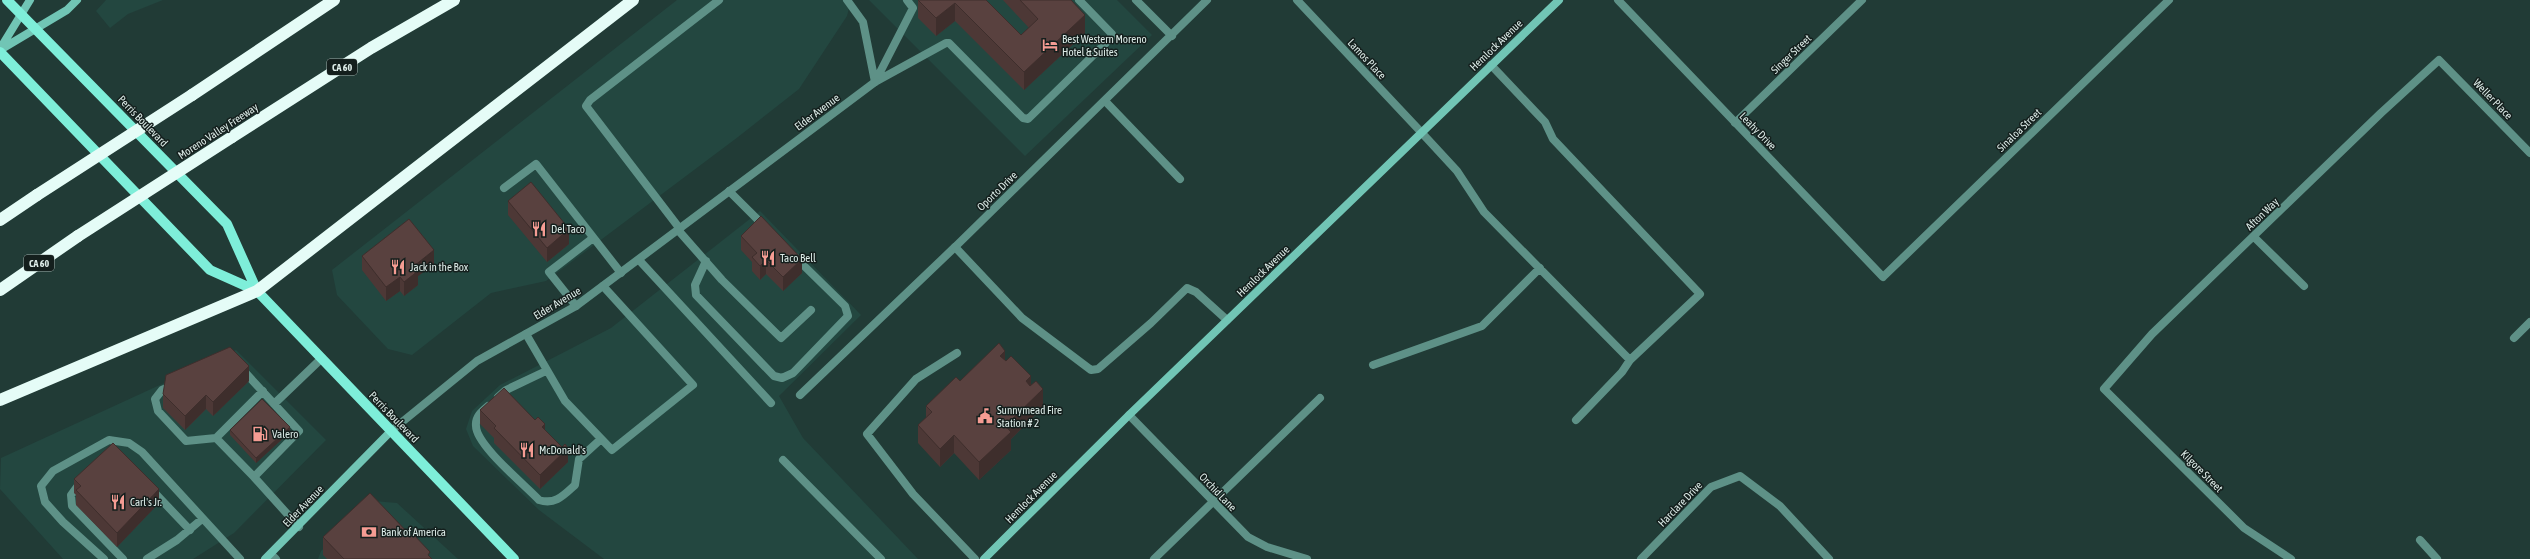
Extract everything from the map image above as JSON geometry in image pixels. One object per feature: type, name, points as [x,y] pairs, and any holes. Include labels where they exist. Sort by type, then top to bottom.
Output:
[{"type":"highway","points":[[0,220],[192,95],[334,0]]},
{"type":"highway","name":"Moreno Valley Freeway","points":[[0,290],[78,236],[232,136],[371,48],[454,0]]},
{"type":"highway","points":[[0,400],[257,291],[633,0]]},
{"type":"main road","name":"Perris Boulevard","points":[[7,0],[227,224],[257,291],[514,559]]},
{"type":"main road","name":"Perris Boulevard","points":[[0,50],[210,270],[257,291]]},
{"type":"street","points":[[0,50],[30,0]]},
{"type":"street","points":[[0,50],[67,10],[77,0]]},
{"type":"street","points":[[719,0],[590,100],[586,106],[679,229],[706,261],[781,338],[811,310]]},
{"type":"street","points":[[847,0],[864,22],[875,82]]},
{"type":"street","points":[[875,82],[913,8],[907,0]]},
{"type":"street","name":"Elder Avenue","points":[[271,557],[391,431],[477,361],[576,306],[875,82],[946,43],[950,43],[1023,118],[1028,119],[1111,38],[1112,34],[1079,0]]},
{"type":"street","points":[[1136,0],[1172,36]]},
{"type":"street","name":"Oporto Drive","points":[[800,395],[1106,102],[1207,0]]},
{"type":"street","name":"Lamos Place","points":[[1297,0],[1457,171],[1484,212],[1630,360]]},
{"type":"street","name":"Hemlock Avenue","points":[[984,559],[1129,415],[1559,0]]},
{"type":"street","name":"Leahy Drive","points":[[1618,0],[1883,277]]},
{"type":"street","name":"Singer Street","points":[[1735,123],[1862,0]]},
{"type":"street","name":"Sinaloa Street","points":[[1883,277],[2169,0]]},
{"type":"street","name":"Weller Place","points":[[2439,60],[2530,153]]},
{"type":"street","name":"Afton Way","points":[[2104,389],[2152,334],[2381,113],[2439,60]]},
{"type":"street","points":[[1491,65],[1545,122],[1553,139],[1700,294],[1630,360],[1622,372],[1576,420]]},
{"type":"street","points":[[1106,102],[1180,180]]},
{"type":"street","points":[[504,188],[536,164],[621,273]]},
{"type":"street","points":[[729,191],[772,234]]},
{"type":"street","points":[[2254,237],[2304,286]]},
{"type":"street","points":[[576,306],[549,272],[593,238]]},
{"type":"street","points":[[955,247],[1022,318],[1091,370],[1098,369],[1151,324],[1187,288],[1196,292],[1227,320]]},
{"type":"street","points":[[706,261],[695,285],[696,296],[774,376],[782,378],[793,373],[846,320],[848,312],[845,306],[789,250]]},
{"type":"street","points":[[638,260],[771,403]]},
{"type":"street","points":[[1373,365],[1482,326],[1540,268]]},
{"type":"street","points":[[526,334],[546,371],[565,401],[612,450],[694,385],[603,286]]},
{"type":"street","points":[[2514,338],[2530,322]]},
{"type":"street","points":[[957,353],[916,379],[867,434],[913,494],[975,559]]},
{"type":"street","points":[[274,404],[322,358]]},
{"type":"street","points":[[236,363],[299,431],[254,477]]},
{"type":"street","points":[[546,371],[506,390],[480,414],[476,426],[481,442],[539,500],[549,502],[557,500],[575,485],[579,459],[601,438]]},
{"type":"street","points":[[184,380],[162,390],[155,399],[158,411],[186,441],[216,438],[263,391]]},
{"type":"street","name":"Kilgore Street","points":[[2104,389],[2244,528],[2291,559]]},
{"type":"street","points":[[1154,559],[1320,398]]},
{"type":"street","name":"Orchid Lane","points":[[1129,415],[1212,502],[1248,537],[1267,547],[1307,559]]},
{"type":"street","points":[[216,438],[299,527]]},
{"type":"street","points":[[104,559],[63,522],[45,502],[41,486],[52,471],[109,440],[129,443],[142,452],[240,559]]},
{"type":"street","points":[[783,460],[881,559]]},
{"type":"street","points":[[90,472],[75,487],[71,495],[72,506],[123,559]]},
{"type":"street","name":"Harclare Drive","points":[[1641,559],[1711,487],[1740,476],[1780,506],[1829,559]]},
{"type":"street","points":[[144,481],[190,530]]},
{"type":"street","points":[[146,559],[190,530],[202,519]]},
{"type":"street","points":[[2420,540],[2437,559]]},
{"type":"shaded area","points":[[106,0],[163,0],[128,14],[110,28],[96,11]]},
{"type":"shaded area","points":[[677,0],[851,0],[847,16],[799,89],[738,137],[546,281],[491,293],[412,355],[388,349],[337,295],[332,270]]},
{"type":"shaded area","points":[[869,0],[1117,0],[1152,35],[1025,156]]},
{"type":"shaded area","points":[[760,211],[861,315],[779,396],[803,438],[918,559],[604,559],[539,510],[473,446],[466,429],[472,411],[500,385],[611,328]]},
{"type":"shaded area","points":[[236,350],[326,440],[234,533],[193,559],[63,559],[0,489],[1,458]]},
{"type":"shaded area","points":[[374,501],[397,503],[458,559],[318,559],[321,551]]},
{"type":"building","points":[[918,0],[986,0],[1021,35],[1038,19],[1020,0],[1071,0],[1085,15],[1024,72],[955,3],[936,18]]},
{"type":"building","points":[[531,182],[569,229],[547,248],[508,201]]},
{"type":"building","points":[[761,216],[802,259],[783,277],[766,260],[760,266],[752,257],[757,253],[741,236]]},
{"type":"building","name":"Jack in the Box","points":[[409,219],[434,250],[414,266],[418,271],[404,282],[400,277],[386,287],[362,256]]},
{"type":"building","name":"Sunnymead Fire Station # 2","points":[[999,343],[1005,351],[1000,356],[1006,361],[1011,356],[1031,376],[1026,381],[1030,386],[1036,381],[1043,389],[1005,426],[1011,432],[979,462],[954,435],[940,449],[918,425],[932,412],[926,406],[956,377],[960,381]]},
{"type":"building","points":[[230,347],[249,366],[213,402],[206,395],[185,416],[163,394],[166,375]]},
{"type":"building","name":"McDonald's","points":[[504,388],[535,420],[538,417],[545,424],[542,427],[562,447],[565,444],[568,448],[540,475],[494,428],[496,426],[480,410]]},
{"type":"building","name":"Valero","points":[[262,399],[290,427],[256,458],[230,430]]},
{"type":"building","name":"Carl's Jr.","points":[[113,443],[159,489],[117,533],[76,490],[81,486],[74,479]]},
{"type":"building","points":[[370,493],[411,536],[414,535],[430,552],[428,555],[432,559],[344,559],[323,537]]},
{"type":"place","name":"Best Western Moreno Hotel & Suites","points":[[1050,45]]},
{"type":"place","name":"Del Taco","points":[[539,229]]},
{"type":"place","name":"Taco Bell","points":[[768,258]]},
{"type":"place","name":"Jack in the Box","points":[[398,267]]},
{"type":"place","name":"Sunnymead Fire Station # 2","points":[[985,416]]},
{"type":"place","name":"Valero","points":[[260,434]]},
{"type":"place","name":"McDonald's","points":[[527,450]]},
{"type":"place","name":"Carl's Jr.","points":[[118,502]]},
{"type":"place","name":"Bank of America","points":[[369,532]]}]
